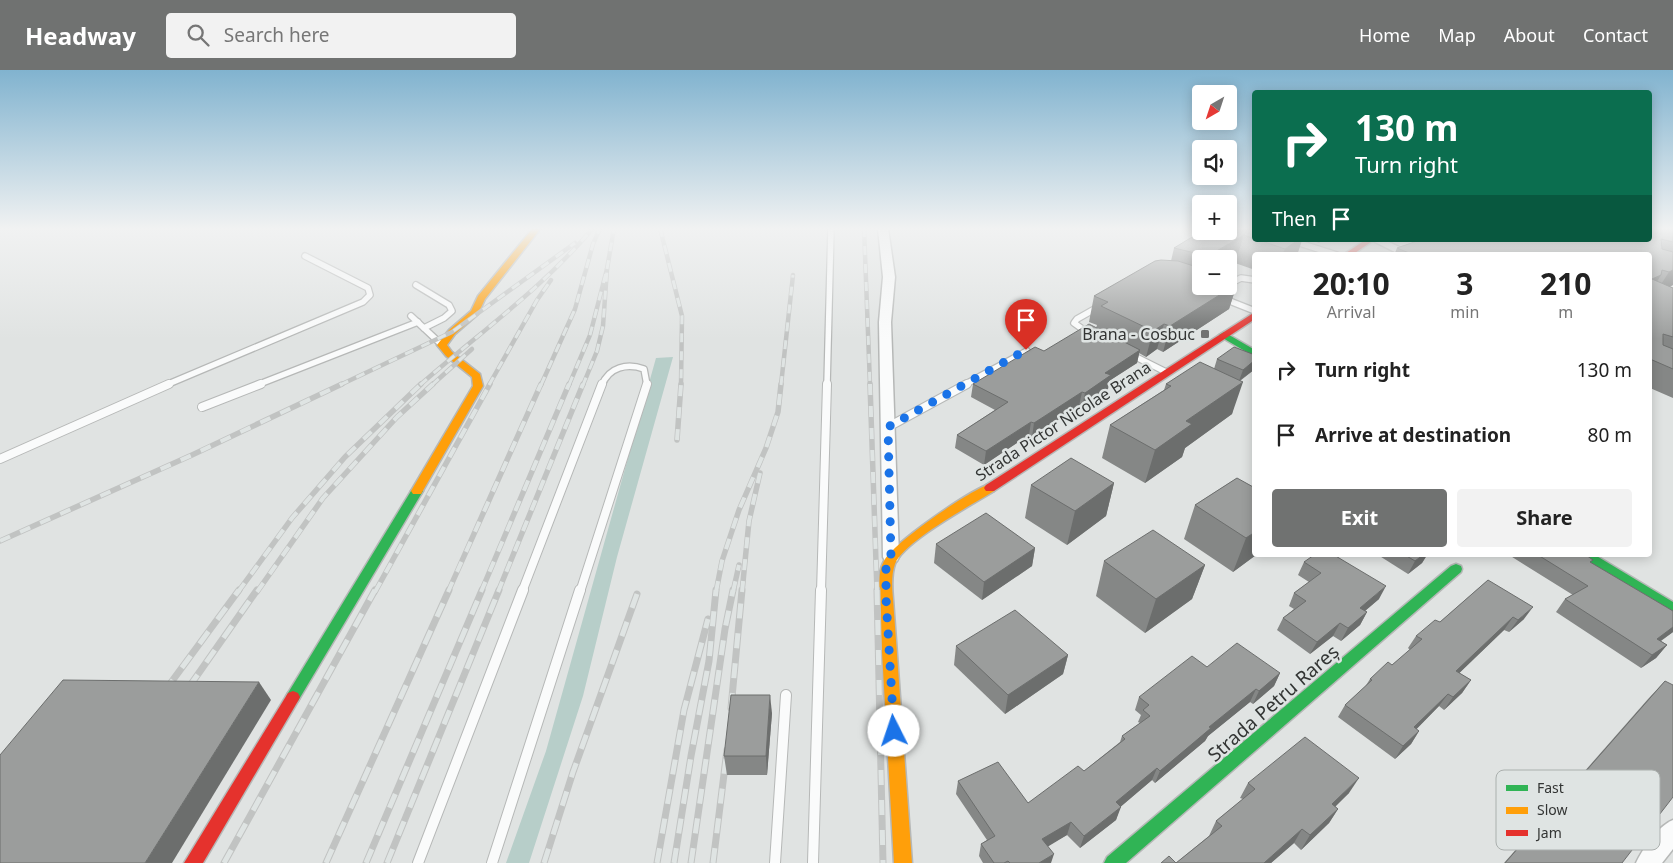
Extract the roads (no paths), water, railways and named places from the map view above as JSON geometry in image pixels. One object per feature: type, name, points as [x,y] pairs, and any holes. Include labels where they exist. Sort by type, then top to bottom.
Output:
[{"type":"street","points":[[192,863],[473,397],[478,386],[478,376],[452,357],[442,345],[452,332],[475,312],[481,298],[507,265]]},
{"type":"street","points":[[888,265],[889,276],[886,322],[891,557],[886,569],[886,598],[903,863]]},
{"type":"street","name":"Strada Pictor Nicolae Brana","points":[[891,557],[916,536],[1252,315]]},
{"type":"street","points":[[1224,335],[1252,352]]},
{"type":"street","points":[[1588,557],[1673,608]]},
{"type":"street","name":"Strada Petru Rareș","points":[[1113,863],[1456,569]]},
{"type":"street","points":[[1660,848],[1673,831]]},
{"type":"street","points":[[1648,863],[1658,850]]},
{"type":"lane","points":[[0,460],[158,389],[363,302],[370,295],[368,288],[323,265]]},
{"type":"lane","points":[[813,863],[830,265]]},
{"type":"lane","points":[[1237,278],[1252,280]]},
{"type":"lane","points":[[416,285],[449,305],[452,311],[444,318],[424,328]]},
{"type":"lane","points":[[1214,295],[1252,312]]},
{"type":"lane","points":[[1096,336],[1074,323],[1077,319],[1107,302]]},
{"type":"lane","points":[[411,316],[442,345]]},
{"type":"lane","points":[[202,407],[418,322]]},
{"type":"lane","points":[[888,427],[1026,350]]},
{"type":"lane","points":[[1122,350],[1166,372]]},
{"type":"lane","points":[[418,863],[604,380],[608,373],[616,368],[627,365],[637,366],[644,369],[647,384],[640,410],[492,863]]},
{"type":"lane","points":[[775,863],[786,695]]},
{"type":"railway","points":[[340,385],[452,332],[545,265]]},
{"type":"railway","points":[[420,385],[510,310],[559,265]]},
{"type":"railway","points":[[541,385],[575,309],[587,265]]},
{"type":"railway","points":[[607,269],[608,265]]},
{"type":"railway","points":[[669,265],[682,316],[681,385]]},
{"type":"railway","points":[[865,265],[870,385]]},
{"type":"railway","points":[[569,385],[590,335],[607,269]]},
{"type":"railway","points":[[583,385],[597,351],[603,326],[607,269]]},
{"type":"railway","points":[[781,385],[793,275]]},
{"type":"railway","points":[[489,385],[537,300],[551,280]]},
{"type":"railway","points":[[432,385],[472,349]]},
{"type":"railway","points":[[0,541],[192,455],[342,384]]},
{"type":"railway","points":[[238,592],[292,518],[345,457],[421,384]]},
{"type":"railway","points":[[257,592],[323,498],[397,417],[433,384]]},
{"type":"railway","points":[[375,592],[490,384]]},
{"type":"railway","points":[[448,592],[541,384]]},
{"type":"railway","points":[[481,592],[569,384]]},
{"type":"railway","points":[[498,592],[583,384]]},
{"type":"railway","points":[[677,440],[681,384]]},
{"type":"railway","points":[[716,592],[722,561],[739,510],[766,448],[778,412],[781,384]]},
{"type":"railway","points":[[870,384],[877,592]]},
{"type":"railway","points":[[742,592],[749,521],[760,473]]},
{"type":"railway","points":[[733,592],[739,565]]},
{"type":"railway","points":[[164,692],[239,590]]},
{"type":"railway","points":[[189,687],[257,590]]},
{"type":"railway","points":[[224,863],[375,590]]},
{"type":"railway","points":[[326,863],[449,590]]},
{"type":"railway","points":[[366,863],[482,590]]},
{"type":"railway","points":[[387,863],[499,590]]},
{"type":"railway","points":[[674,863],[691,756],[709,661],[716,590]]},
{"type":"railway","points":[[691,863],[725,629],[733,590]]},
{"type":"railway","points":[[731,708],[742,590]]},
{"type":"railway","points":[[877,590],[883,863]]},
{"type":"railway","points":[[544,863],[573,772],[637,594]]},
{"type":"railway","points":[[657,863],[684,710],[708,619]]},
{"type":"railway","points":[[713,863],[727,750]]},
{"type":"place","name":"Brana - Cosbuc","points":[[1205,334]]}]
